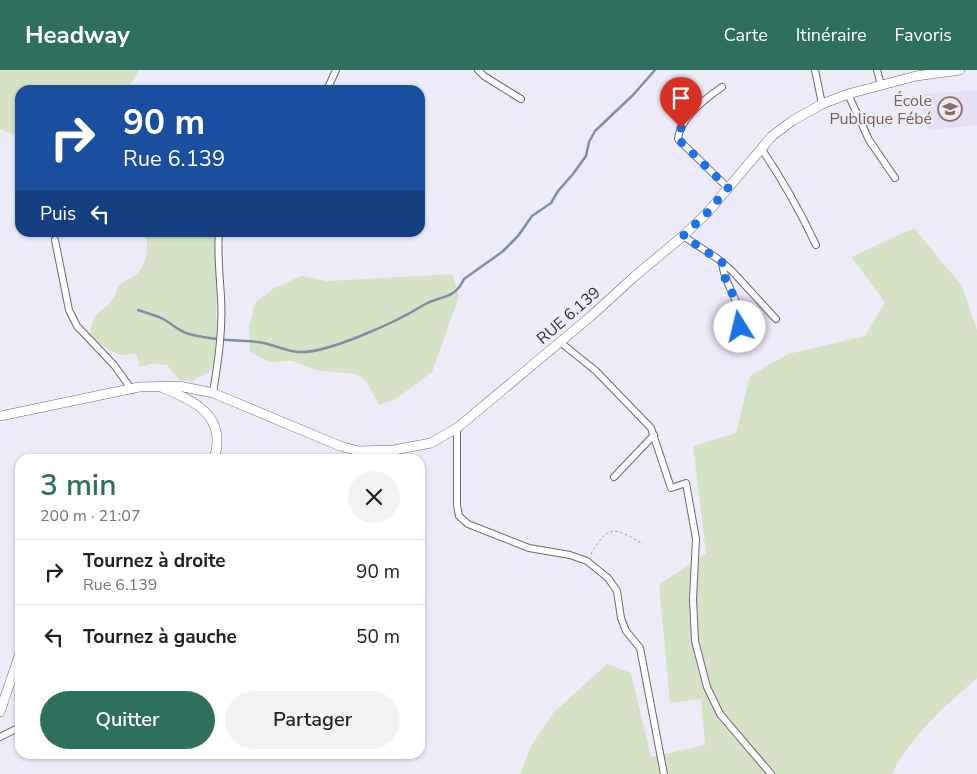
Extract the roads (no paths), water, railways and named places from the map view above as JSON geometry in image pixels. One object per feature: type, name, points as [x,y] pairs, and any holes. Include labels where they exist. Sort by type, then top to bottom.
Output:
[{"type":"street","points":[[329,85],[336,70]]},
{"type":"street","points":[[478,70],[484,76],[521,99]]},
{"type":"street","points":[[815,70],[822,104]]},
{"type":"street","points":[[877,70],[881,85]]},
{"type":"street","name":"RUE 6.139","points":[[0,416],[132,390],[157,386],[179,386],[213,393],[340,446],[359,451],[394,454],[431,443],[457,428],[590,317],[683,236],[707,213],[772,136],[792,121],[822,104],[848,94],[916,76],[960,70]]},
{"type":"street","points":[[722,87],[698,106],[681,128],[678,139],[728,188]]},
{"type":"street","points":[[848,94],[868,140],[895,178]]},
{"type":"street","points":[[761,148],[785,186],[816,245]]},
{"type":"street","points":[[683,236],[722,262],[745,284],[776,319]]},
{"type":"street","points":[[213,393],[220,350],[221,299],[217,247],[218,237]]},
{"type":"street","points":[[54,240],[69,310],[77,326],[114,365],[132,390]]},
{"type":"street","points":[[722,262],[725,278],[741,312],[740,327]]},
{"type":"street","points":[[560,342],[596,372],[646,422],[654,435],[671,488],[686,483],[696,539],[693,599],[695,641],[707,687],[720,714],[771,774]]},
{"type":"street","points":[[157,386],[195,403],[208,413],[214,424],[217,436],[215,454]]},
{"type":"street","points":[[457,428],[459,516],[468,524],[529,548],[570,554],[587,561],[608,578],[617,591],[621,618],[626,631],[640,648],[664,774]]},
{"type":"street","points":[[614,477],[654,435]]},
{"type":"street","points":[[0,712],[15,668]]},
{"type":"street","points":[[0,738],[15,730]]},
{"type":"waterway","points":[[138,310],[160,318],[183,332],[203,337],[262,343],[298,352],[311,351],[343,343],[379,328],[428,303],[446,297],[456,291],[464,279],[502,252],[518,236],[532,216],[551,203],[558,191],[586,156],[589,142],[595,131],[633,95],[655,70]]},
{"type":"place","name":"École Publique Fébé","points":[[950,109]]}]
